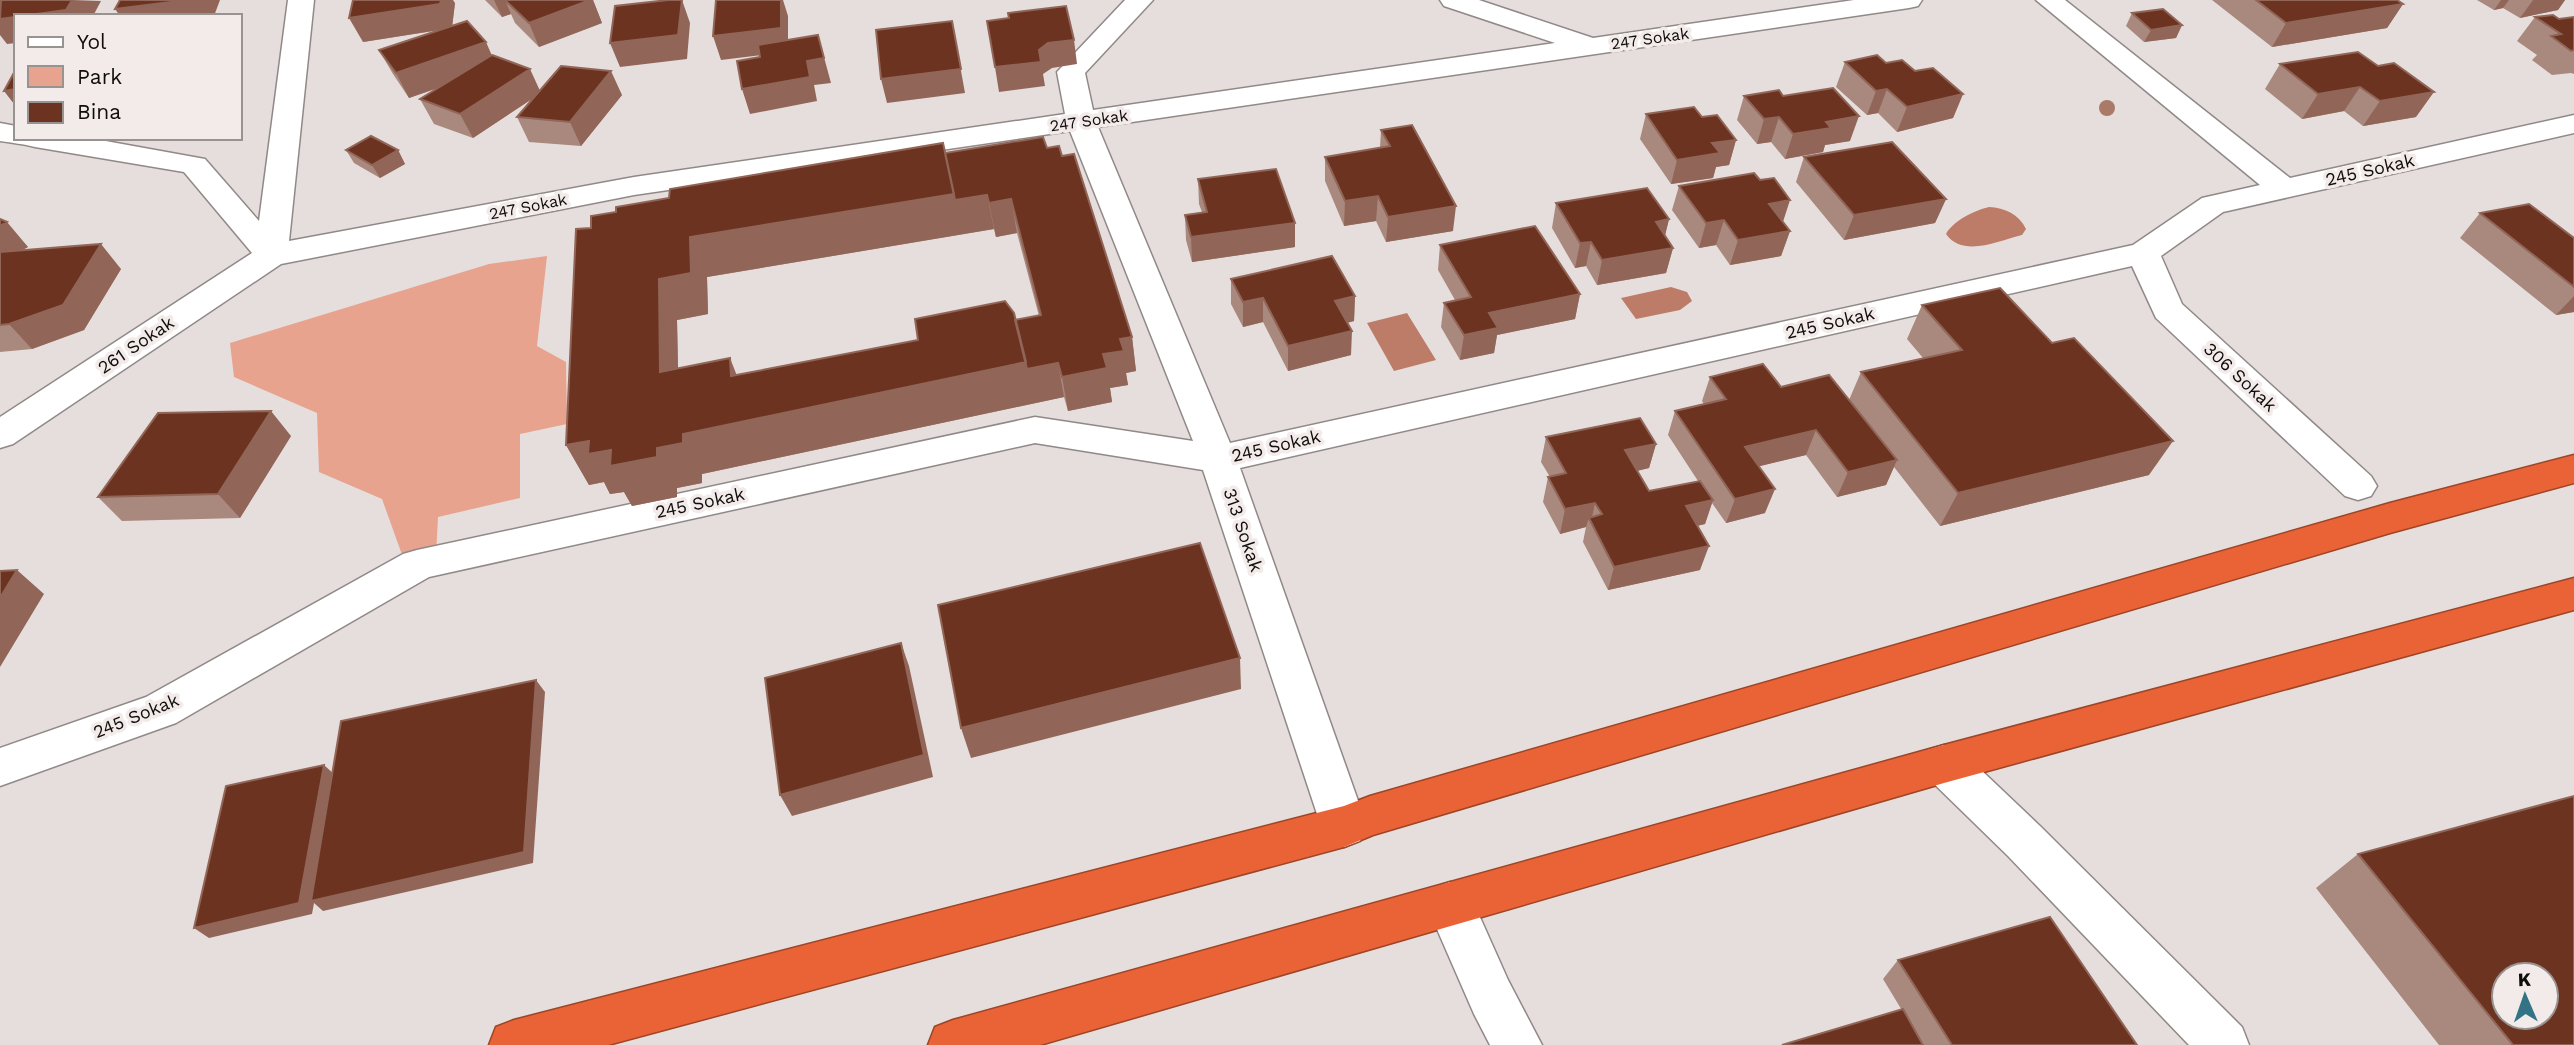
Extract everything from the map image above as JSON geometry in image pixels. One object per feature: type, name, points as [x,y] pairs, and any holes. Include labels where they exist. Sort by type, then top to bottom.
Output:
[{"type":"highway","points":[[514,1045],[1344,826],[1370,816],[2364,526],[2574,469]]},
{"type":"highway","points":[[953,1045],[1944,764],[2574,594]]},
{"type":"street","points":[[271,255],[301,0]]},
{"type":"street","name":"313 Sokak","points":[[1140,0],[1071,72],[1081,122],[1218,459],[1344,826]]},
{"type":"street","points":[[1453,0],[1591,47]]},
{"type":"street","name":"247 Sokak","points":[[271,255],[634,186],[1909,0]]},
{"type":"street","points":[[2049,0],[2284,189]]},
{"type":"street","name":"245 Sokak","points":[[0,767],[161,710],[417,565],[428,562],[1035,430],[1218,459],[2143,253],[2213,205],[2574,124]]},
{"type":"street","points":[[47,140],[194,165],[271,255]]},
{"type":"street","name":"306 Sokak","points":[[2143,253],[2168,310],[2358,486]]},
{"type":"street","name":"261 Sokak","points":[[0,435],[271,255]]},
{"type":"street","points":[[1944,764],[2024,841],[2224,1045]]},
{"type":"street","points":[[1450,904],[1491,997],[1517,1045]]},
{"type":"green space","points":[[547,256],[537,346],[566,362],[567,424],[520,434],[520,498],[438,517],[436,556],[405,563],[382,499],[319,472],[317,413],[234,377],[230,343],[489,264]]},
{"type":"shaded area","points":[[1989,207],[2006,210],[2015,216],[2026,229],[2022,235],[1992,244],[1971,246],[1953,241],[1946,234],[1965,217]]},
{"type":"shaded area","points":[[1671,287],[1687,292],[1692,301],[1680,310],[1636,319],[1621,298]]},
{"type":"shaded area","points":[[1407,313],[1436,360],[1394,371],[1367,323]]},
{"type":"building","points":[[1,0],[72,0],[66,10],[14,14],[14,17],[0,19]]},
{"type":"building","points":[[120,0],[187,0],[115,9]]},
{"type":"building","points":[[353,0],[441,0],[440,4],[349,18]]},
{"type":"building","points":[[505,0],[590,0],[529,23]]},
{"type":"building","points":[[682,0],[678,35],[610,43],[615,6]]},
{"type":"building","points":[[716,0],[781,0],[781,28],[713,36]]},
{"type":"building","points":[[2256,0],[2397,0],[2403,4],[2286,23]]},
{"type":"building","points":[[1066,6],[1074,40],[1048,43],[1039,50],[1041,62],[995,67],[987,21],[1009,18],[1008,13]]},
{"type":"building","points":[[2163,9],[2182,25],[2151,30],[2132,13]]},
{"type":"building","points":[[2553,15],[2559,19],[2574,17],[2574,50],[2571,51],[2551,36],[2561,34],[2535,17]]},
{"type":"building","points":[[467,21],[486,42],[396,73],[379,50]]},
{"type":"building","points":[[952,21],[961,69],[881,79],[876,30]]},
{"type":"building","points":[[818,35],[824,58],[807,61],[810,77],[742,89],[737,61],[760,57],[758,45]]},
{"type":"building","points":[[2358,52],[2378,66],[2394,63],[2434,92],[2380,101],[2360,87],[2318,94],[2280,64]]},
{"type":"building","points":[[492,55],[530,69],[460,114],[420,99]]},
{"type":"building","points":[[1877,55],[1886,63],[1902,60],[1915,71],[1933,68],[1963,94],[1907,107],[1887,89],[1876,91],[1845,62]]},
{"type":"building","points":[[561,66],[611,71],[570,122],[517,117]]},
{"type":"building","points":[[14,73],[14,89],[4,91]]},
{"type":"building","points":[[1833,88],[1859,116],[1826,122],[1831,128],[1793,134],[1779,117],[1764,119],[1744,96],[1779,90],[1783,96]]},
{"type":"building","points":[[1694,107],[1702,117],[1717,115],[1736,140],[1712,143],[1720,153],[1677,160],[1646,114]]},
{"type":"building","points":[[1412,125],[1456,206],[1388,217],[1378,196],[1345,201],[1325,157],[1390,146],[1381,130]]},
{"type":"building","points":[[371,136],[398,150],[372,165],[346,150]]},
{"type":"building","points":[[1043,137],[1047,148],[1059,146],[1062,156],[1074,154],[1132,337],[1120,339],[1124,351],[1103,354],[1107,368],[1062,377],[1058,363],[1027,369],[1015,320],[1041,315],[1011,199],[989,203],[987,195],[955,200],[945,153]]},
{"type":"building","points":[[1892,142],[1946,199],[1854,215],[1804,157]]},
{"type":"building","points":[[943,143],[954,194],[690,237],[691,273],[659,279],[660,372],[730,358],[731,376],[918,340],[915,319],[1005,301],[1014,313],[1026,362],[683,434],[683,443],[657,448],[657,457],[610,466],[611,450],[588,454],[589,441],[566,445],[576,229],[591,228],[591,216],[616,212],[616,207],[669,198],[670,189]]},
{"type":"building","points":[[1276,169],[1295,223],[1191,237],[1185,215],[1207,212],[1198,179]]},
{"type":"building","points":[[1754,173],[1760,180],[1774,178],[1790,200],[1769,204],[1790,231],[1738,240],[1724,220],[1706,223],[1679,186]]},
{"type":"building","points":[[1647,188],[1669,219],[1656,222],[1673,248],[1602,260],[1591,242],[1580,243],[1556,203]]},
{"type":"building","points":[[2529,204],[2574,238],[2574,287],[2480,213]]},
{"type":"building","points":[[1535,226],[1580,294],[1489,313],[1498,328],[1464,335],[1444,303],[1471,297],[1440,245]]},
{"type":"building","points":[[101,244],[63,305],[0,325],[0,252]]},
{"type":"building","points":[[1332,256],[1355,296],[1335,301],[1352,331],[1288,346],[1263,298],[1243,302],[1231,279]]},
{"type":"building","points":[[2000,288],[2052,343],[2074,338],[2173,441],[1958,493],[1861,372],[1962,350],[1922,305]]},
{"type":"building","points":[[1763,364],[1781,387],[1829,375],[1897,460],[1848,472],[1816,430],[1745,447],[1775,489],[1735,499],[1675,411],[1726,399],[1710,377]]},
{"type":"building","points":[[271,411],[218,494],[98,497],[158,413]]},
{"type":"building","points":[[1640,418],[1656,444],[1625,450],[1649,491],[1700,481],[1713,500],[1686,506],[1709,546],[1614,567],[1589,518],[1602,514],[1595,503],[1565,509],[1548,477],[1566,473],[1546,437]]},
{"type":"building","points":[[1200,543],[1240,658],[961,728],[938,605]]},
{"type":"building","points":[[17,570],[0,598],[0,571]]},
{"type":"building","points":[[901,643],[924,755],[780,795],[765,678]]},
{"type":"building","points":[[536,680],[524,852],[311,901],[341,721]]},
{"type":"building","points":[[324,765],[299,903],[194,928],[226,786]]},
{"type":"building","points":[[2574,796],[2574,1045],[2513,1045],[2502,1031],[2560,1031],[2560,961],[2490,961],[2490,1017],[2358,854]]},
{"type":"building","points":[[2050,917],[2137,1045],[1952,1045],[1898,960]]},
{"type":"building","points":[[1903,1009],[1923,1045],[1782,1045]]}]
